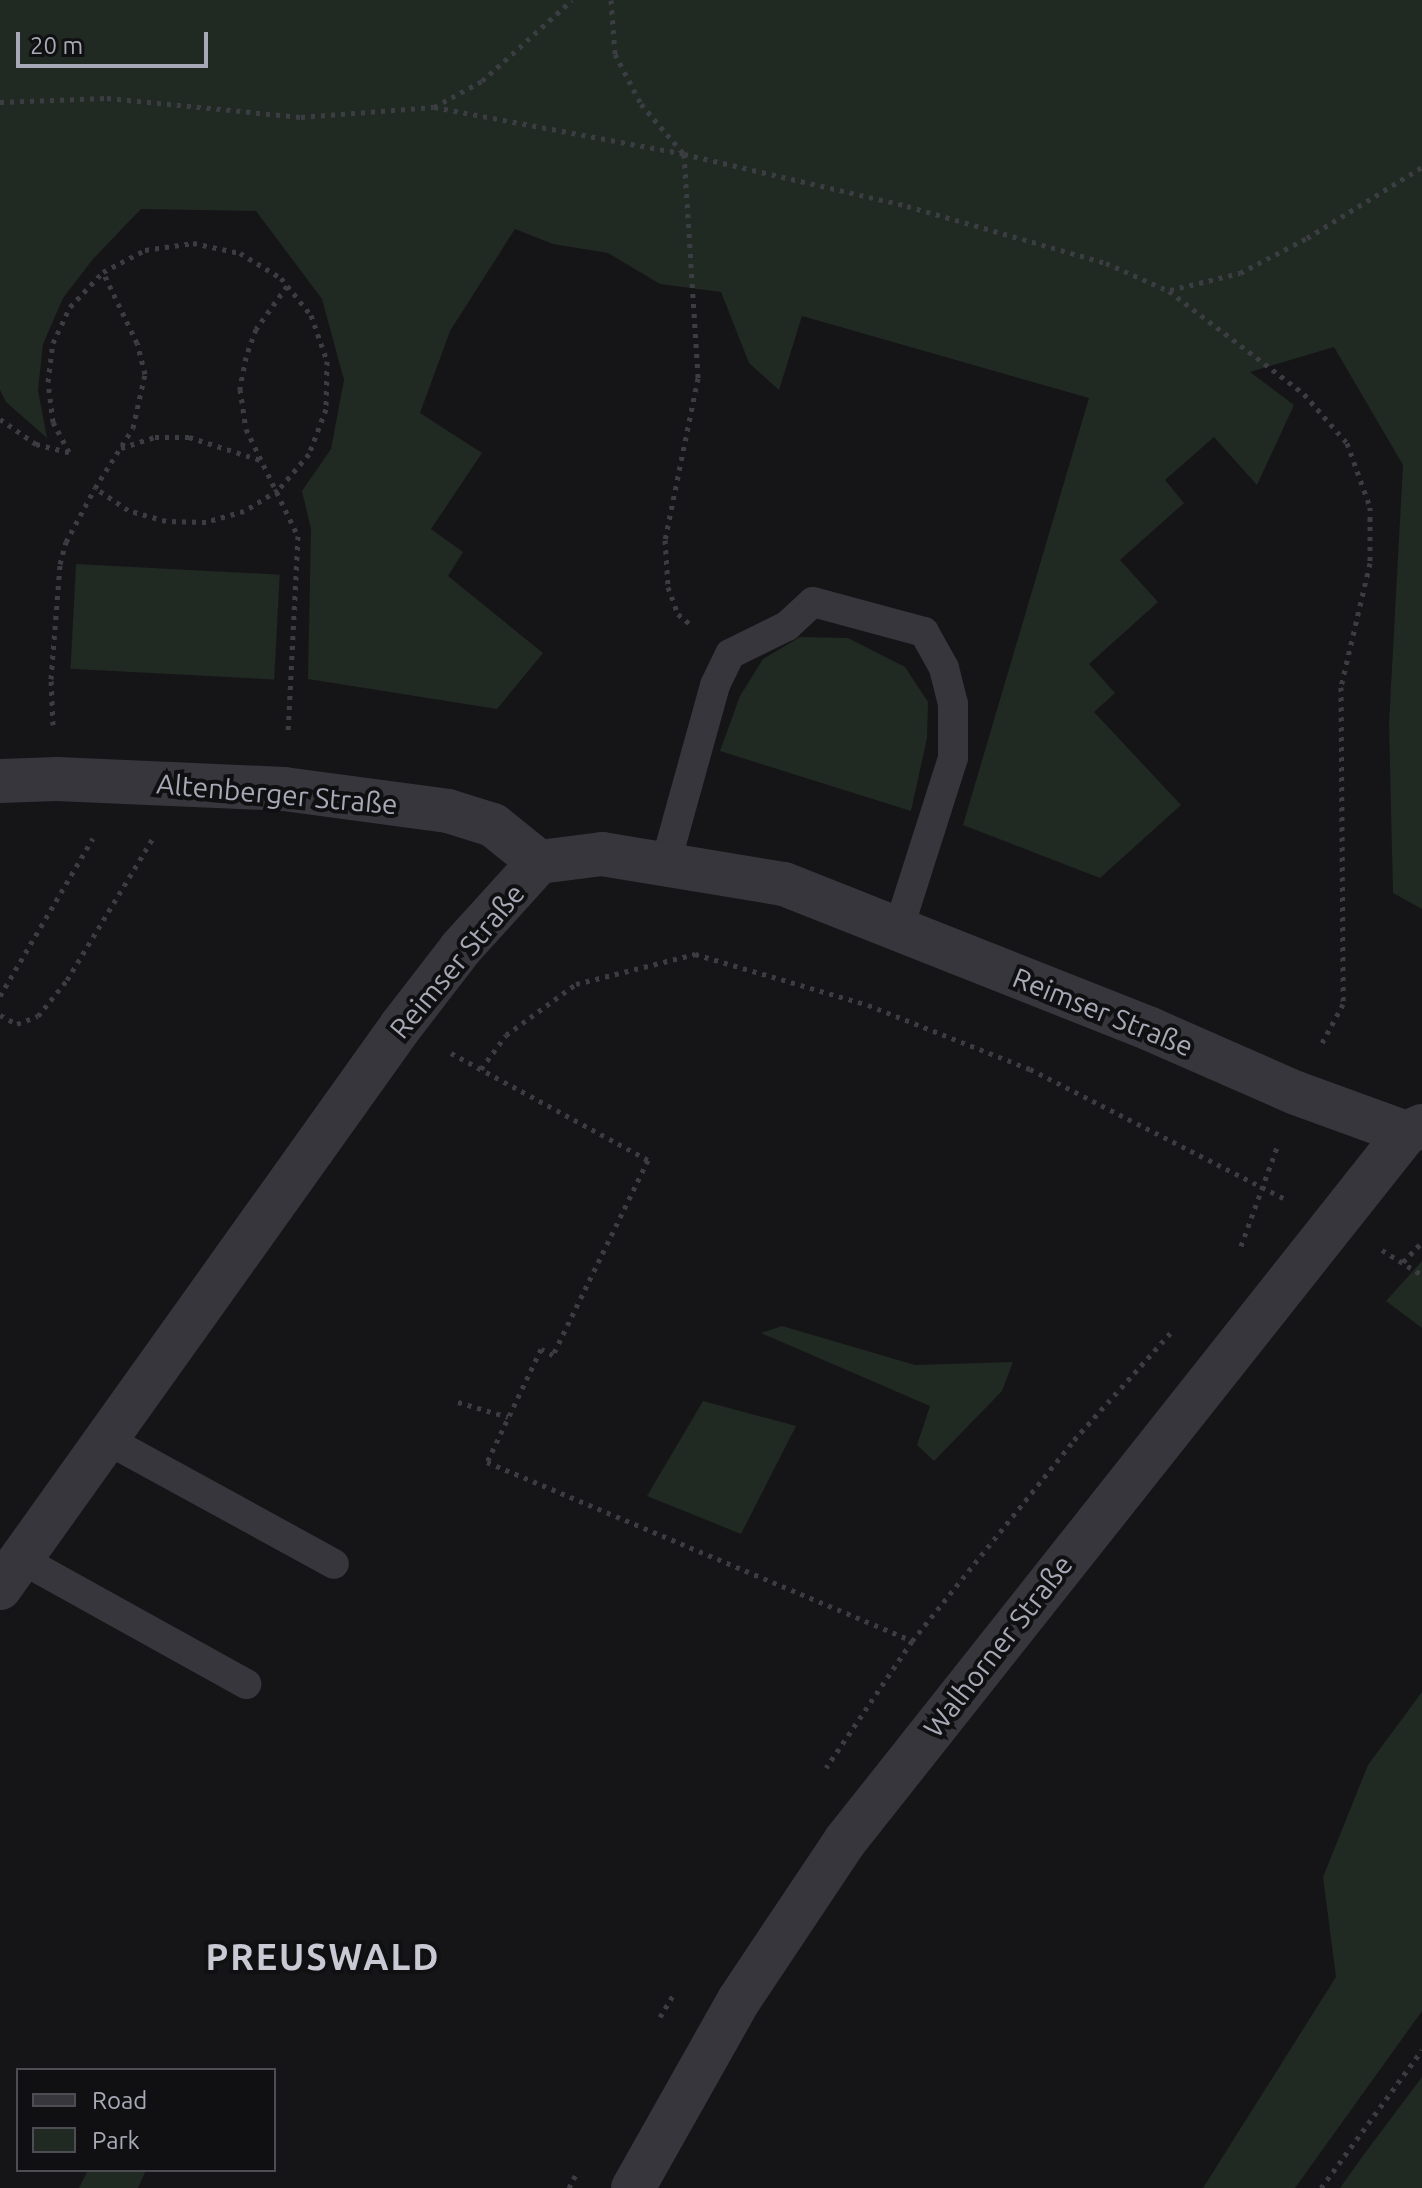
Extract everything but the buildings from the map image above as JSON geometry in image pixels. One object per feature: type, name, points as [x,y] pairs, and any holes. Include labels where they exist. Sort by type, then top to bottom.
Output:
[{"type":"street","name":"Altenberger Straße","points":[[0,781],[57,779],[284,789],[448,811],[493,825],[539,862]]},
{"type":"street","name":"Reimser Straße","points":[[10,1573],[401,1026],[461,948],[539,862],[602,854],[666,862],[784,884],[1150,1029],[1296,1093],[1414,1130]]},
{"type":"street","name":"Walhorner Straße","points":[[633,2188],[739,2000],[845,1841],[1414,1130]]},
{"type":"lane","points":[[666,862],[715,685],[730,654],[787,626],[813,602],[924,632],[944,668],[953,703],[953,758],[898,930]]},
{"type":"lane","points":[[104,1438],[334,1564]]},
{"type":"lane","points":[[10,1573],[246,1684]]},
{"type":"path","points":[[434,107],[482,81],[572,0]]},
{"type":"path","points":[[611,0],[615,54],[641,104],[684,154],[698,378],[665,540],[668,587]]},
{"type":"path","points":[[0,102],[107,98],[301,117],[434,107],[684,154],[1003,232],[1106,263],[1169,291],[1304,394],[1347,443],[1370,507],[1370,563],[1341,687],[1343,1004]]},
{"type":"path","points":[[1169,291],[1240,273],[1307,238],[1422,167]]},
{"type":"path","points":[[0,419],[36,444],[69,452],[53,422],[50,396],[53,343],[70,307],[103,272],[145,250],[193,243],[240,253],[281,278],[311,315],[327,361],[326,409],[309,454],[278,490],[244,511],[206,522],[166,521],[128,510],[95,488]]},
{"type":"path","points":[[57,779],[51,679],[60,564],[66,542],[133,428],[145,374],[137,343],[103,272]]},
{"type":"path","points":[[284,789],[298,536],[246,429],[240,389],[246,357],[256,329],[287,286]]},
{"type":"path","points":[[120,449],[155,437],[189,437],[260,460]]},
{"type":"path","points":[[0,996],[127,781]]},
{"type":"path","points":[[0,1015],[17,1024],[38,1016],[67,980],[114,902]]},
{"type":"path","points":[[481,1069],[506,1035],[576,984],[695,954],[868,1005],[1030,1069],[1336,1225]]},
{"type":"path","points":[[401,1026],[648,1160],[553,1355],[541,1349],[487,1462],[912,1641]]},
{"type":"path","points":[[1236,1261],[1262,1188]]},
{"type":"path","points":[[1422,1242],[1403,1262],[1422,1275]]},
{"type":"path","points":[[825,1770],[912,1641],[1074,1440],[1175,1328]]},
{"type":"path","points":[[458,1402],[508,1417]]},
{"type":"path","points":[[654,2028],[677,1989]]},
{"type":"path","points":[[1321,2188],[1422,2050]]},
{"type":"path","points":[[569,2188],[583,2161]]},
{"type":"green space","points":[[0,0],[1422,0],[1422,909],[1393,893],[1389,723],[1403,465],[1334,347],[1250,372],[1294,405],[1257,485],[1214,437],[1165,480],[1184,503],[1120,560],[1158,602],[1089,664],[1115,693],[1094,712],[1181,805],[1100,878],[963,825],[1089,398],[802,316],[779,390],[749,363],[721,292],[660,284],[608,253],[553,244],[515,229],[450,331],[420,413],[482,453],[431,529],[463,552],[448,576],[543,653],[497,709],[308,679],[311,529],[302,491],[331,449],[344,380],[322,299],[256,211],[141,209],[93,259],[63,298],[43,344],[38,390],[47,438],[6,402],[0,390]]},
{"type":"green space","points":[[76,564],[280,575],[274,680],[71,669]]},
{"type":"green space","points":[[800,637],[848,638],[905,667],[928,702],[927,738],[911,811],[720,751],[740,696],[763,659]]},
{"type":"green space","points":[[1422,1261],[1422,1328],[1386,1301]]},
{"type":"green space","points":[[782,1326],[915,1365],[1013,1362],[1002,1391],[934,1461],[917,1445],[930,1406],[761,1333]]},
{"type":"green space","points":[[703,1401],[796,1426],[741,1534],[647,1496]]},
{"type":"green space","points":[[1422,1692],[1422,2011],[1295,2188],[1203,2188],[1336,1977],[1323,1877],[1368,1765]]},
{"type":"green space","points":[[1422,2077],[1422,2188],[1340,2188],[1362,2157]]},
{"type":"green space","points":[[87,2172],[145,2172],[138,2188],[79,2188]]},
{"type":"district","name":"PREUSWALD","points":[[323,1957]]}]
